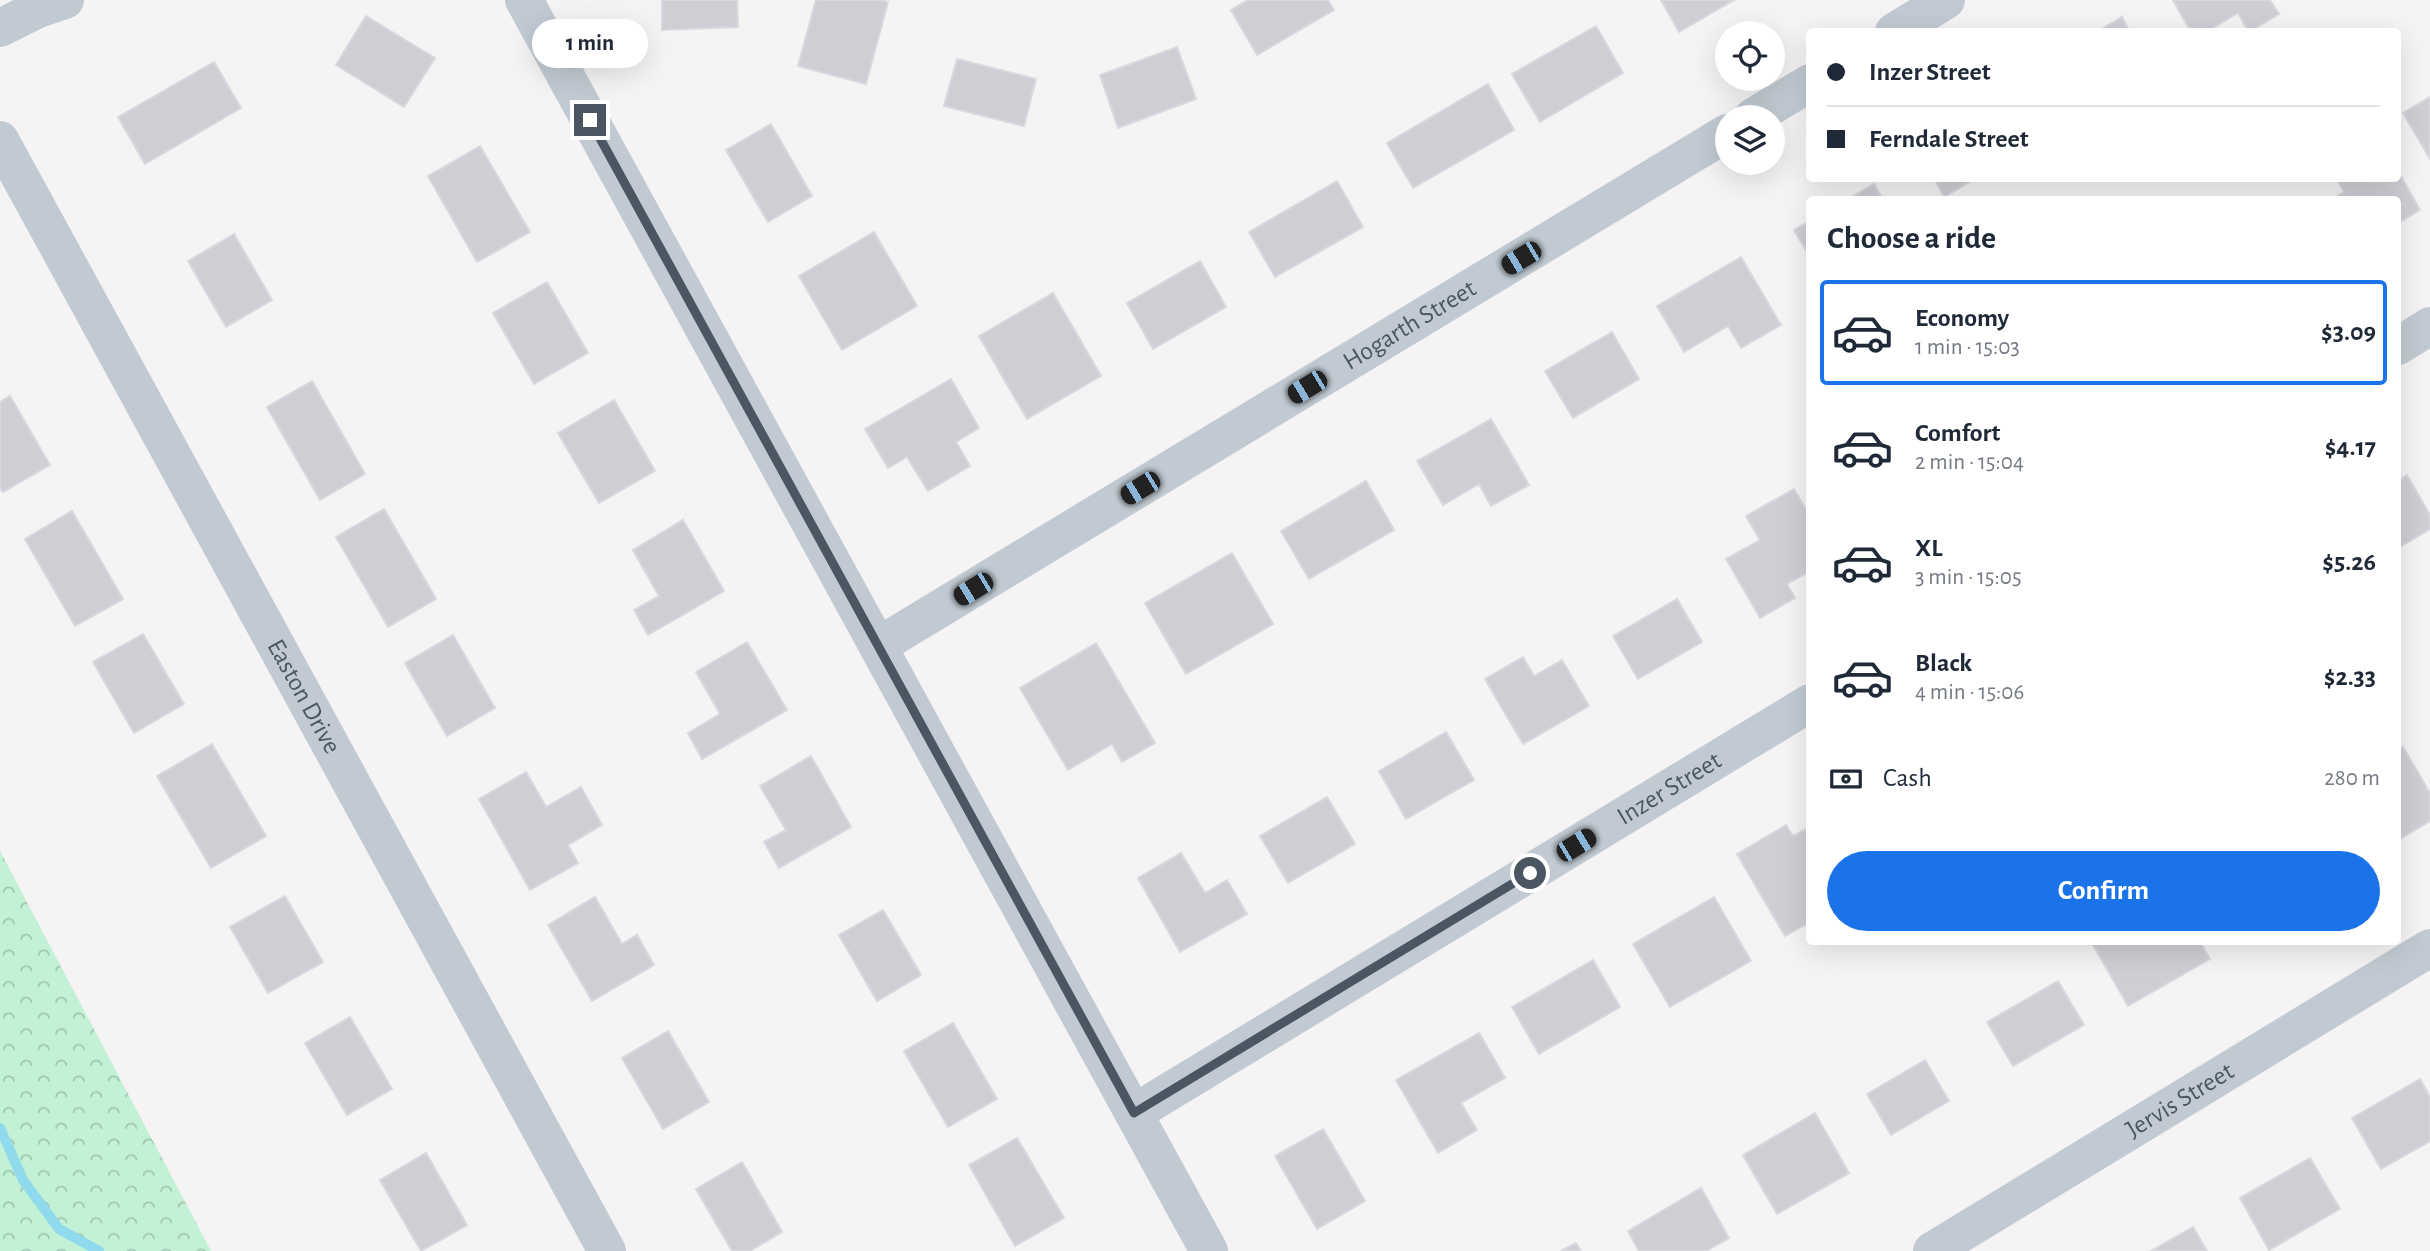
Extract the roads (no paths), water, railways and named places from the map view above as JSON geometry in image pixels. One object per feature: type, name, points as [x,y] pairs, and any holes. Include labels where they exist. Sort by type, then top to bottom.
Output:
[{"type":"street","points":[[0,28],[38,9],[65,0]]},
{"type":"street","points":[[524,0],[1209,1251]]},
{"type":"street","points":[[1900,28],[1946,0]]},
{"type":"street","points":[[1773,105],[1806,85]]},
{"type":"street","name":"Easton Drive","points":[[0,140],[607,1251]]},
{"type":"street","name":"Hogarth Street","points":[[878,646],[1715,140]]},
{"type":"street","points":[[2401,344],[2430,326]]},
{"type":"street","name":"Inzer Street","points":[[1134,1113],[1806,705]]},
{"type":"street","name":"Jervis Street","points":[[1932,1251],[2430,948]]},
{"type":"waterway","points":[[0,1128],[23,1180],[59,1229],[99,1251]]}]
